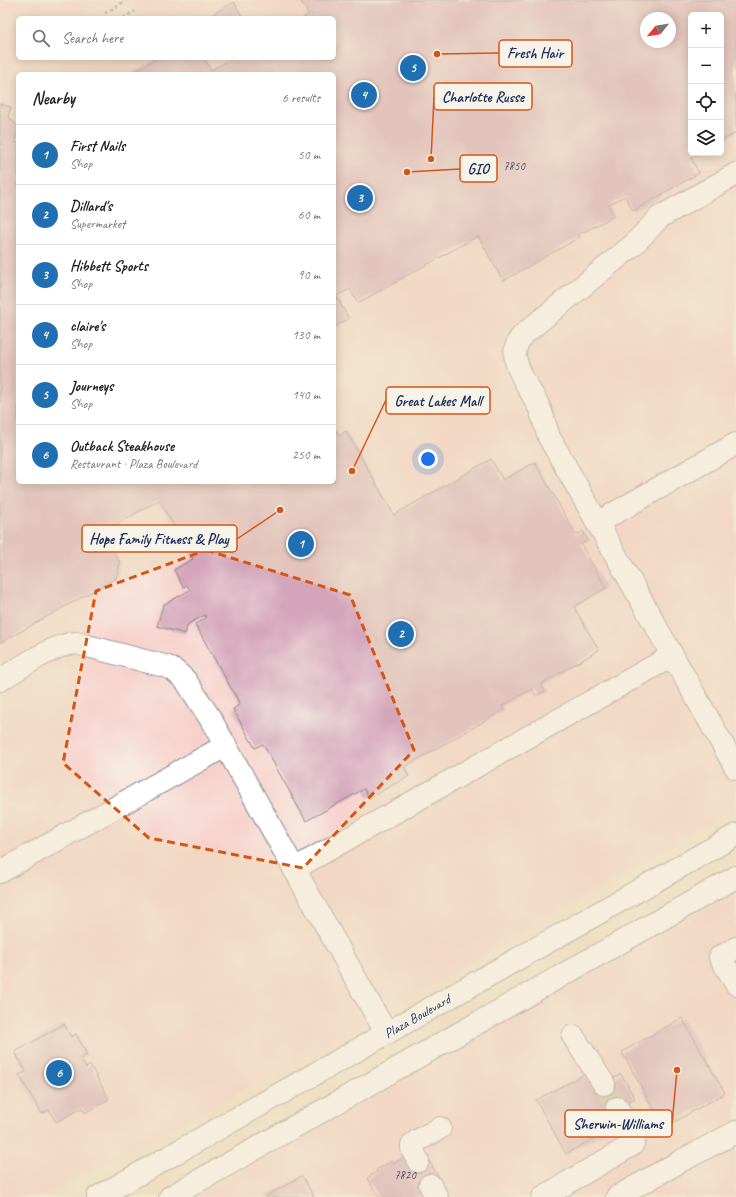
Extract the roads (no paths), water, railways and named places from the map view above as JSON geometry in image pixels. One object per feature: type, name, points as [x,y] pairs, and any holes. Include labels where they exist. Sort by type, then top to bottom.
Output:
[{"type":"street","points":[[736,174],[660,217],[632,246],[525,333],[515,346],[515,356],[518,367],[543,416],[549,437],[736,768]]},
{"type":"street","points":[[597,523],[736,444]]},
{"type":"street","points":[[0,680],[54,649],[70,643],[82,644],[168,668],[182,676],[210,718],[386,1033]]},
{"type":"street","points":[[294,869],[672,656]]},
{"type":"street","points":[[0,872],[225,746]]},
{"type":"street","name":"Plaza Boulevard","points":[[98,1197],[736,835]]},
{"type":"street","points":[[170,1197],[736,877]]},
{"type":"street","points":[[736,948],[720,957],[736,984]]},
{"type":"street","points":[[573,1036],[604,1084]]},
{"type":"street","points":[[543,1197],[632,1145],[634,1140],[632,1135],[617,1108]]},
{"type":"street","points":[[418,1161],[412,1149],[412,1145],[416,1141],[440,1128]]},
{"type":"street","points":[[617,1197],[736,1132]]},
{"type":"tunnel","points":[[604,1084],[617,1108]]},
{"type":"place","name":"Fresh Hair","points":[[437,54]]},
{"type":"place","name":"Journeys","points":[[413,68]]},
{"type":"place","name":"claire's","points":[[364,95]]},
{"type":"place","name":"Charlotte Russe","points":[[431,159]]},
{"type":"place","name":"GIO","points":[[407,172]]},
{"type":"place","name":"Hibbett Sports","points":[[360,198]]},
{"type":"place","name":"Great Lakes Mall","points":[[352,471]]},
{"type":"place","name":"Hope Family Fitness & Play","points":[[280,510]]},
{"type":"place","name":"First Nails","points":[[301,544]]},
{"type":"place","name":"Dillard's","points":[[401,634]]},
{"type":"place","name":"Sherwin-Williams","points":[[677,1070]]},
{"type":"place","name":"Outback Steakhouse","points":[[59,1073]]}]
